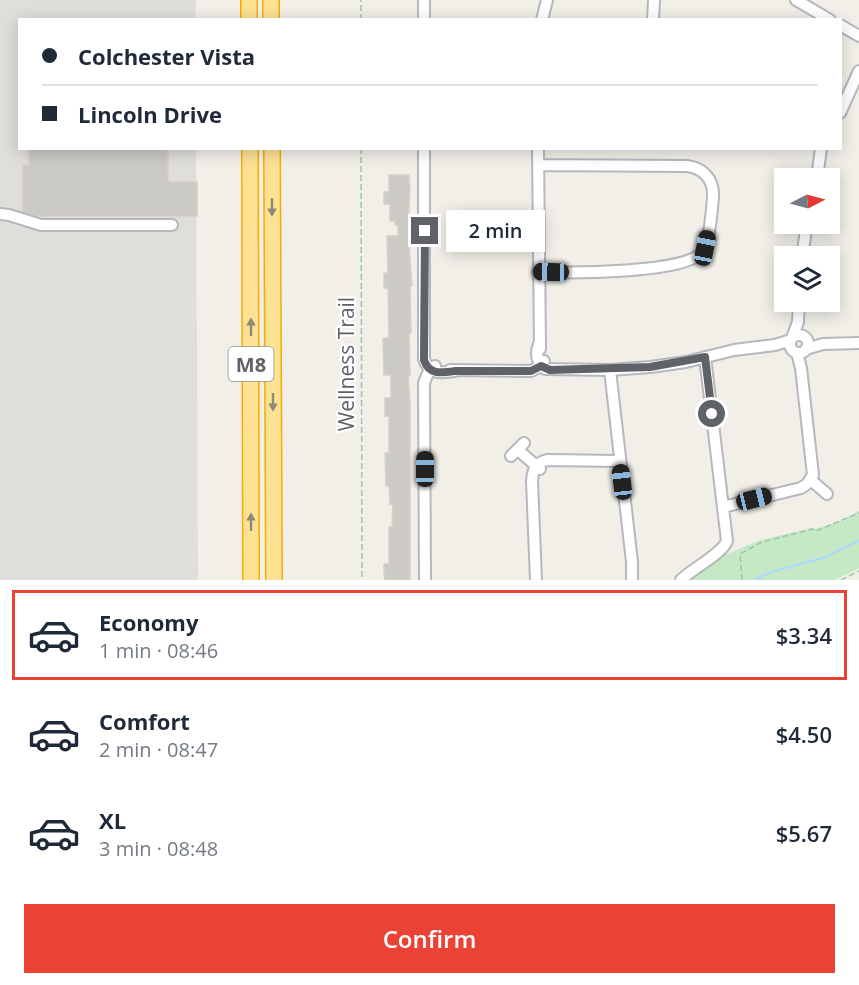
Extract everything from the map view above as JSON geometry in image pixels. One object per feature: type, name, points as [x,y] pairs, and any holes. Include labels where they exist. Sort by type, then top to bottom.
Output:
[{"type":"highway","points":[[249,0],[249,18]]},
{"type":"highway","points":[[271,0],[271,18]]},
{"type":"highway","name":"M8","points":[[250,150],[251,580]]},
{"type":"highway","name":"M8","points":[[272,150],[274,580]]},
{"type":"street","points":[[424,0],[424,18]]},
{"type":"street","points":[[542,18],[547,0]]},
{"type":"street","points":[[653,18],[654,0]]},
{"type":"street","points":[[795,0],[826,18]]},
{"type":"street","points":[[842,27],[859,36]]},
{"type":"street","points":[[842,109],[859,71]]},
{"type":"street","points":[[424,150],[425,353],[432,369],[425,393],[425,580]]},
{"type":"street","points":[[538,150],[541,362]]},
{"type":"street","points":[[819,168],[823,150]]},
{"type":"street","points":[[538,165],[696,167],[707,176],[713,189],[705,248],[694,258],[624,272],[538,272]]},
{"type":"street","points":[[0,214],[40,225],[172,225]]},
{"type":"street","points":[[723,507],[801,488],[811,480],[814,469],[801,368],[798,312]]},
{"type":"street","points":[[541,362],[556,369],[610,370],[669,365],[734,350],[775,345],[859,343]]},
{"type":"street","points":[[681,580],[726,545],[727,535],[705,357]]},
{"type":"street","points":[[432,369],[525,371],[541,362]]},
{"type":"street","points":[[610,370],[632,562],[632,580]]},
{"type":"street","points":[[518,450],[539,467]]},
{"type":"street","points":[[539,467],[562,462],[620,461]]},
{"type":"street","points":[[534,580],[534,490],[539,467]]},
{"type":"street","points":[[811,480],[827,494]]},
{"type":"path","points":[[361,0],[361,18]]},
{"type":"path","name":"Wellness Trail","points":[[361,150],[362,580]]},
{"type":"path","points":[[742,580],[740,554],[743,551],[762,542],[831,526],[859,513]]},
{"type":"path","points":[[840,580],[859,571]]},
{"type":"shaded area","points":[[0,0],[196,0],[195,18],[18,18],[18,150],[196,150],[198,580],[0,580]]},
{"type":"green space","points":[[859,511],[859,568],[835,580],[686,580],[712,560],[761,540],[815,529],[838,522]]},
{"type":"building","points":[[29,150],[168,150],[168,182],[197,182],[197,216],[37,216],[23,212],[23,165],[29,165]]},
{"type":"building","points":[[389,175],[409,175],[410,184],[408,231],[412,286],[410,286],[410,375],[408,375],[410,580],[385,580],[384,574],[384,564],[389,564],[389,527],[392,527],[393,504],[390,504],[389,486],[386,486],[385,453],[389,453],[389,416],[385,416],[385,398],[391,398],[391,375],[384,375],[383,338],[389,338],[388,288],[384,288],[384,273],[388,273],[387,236],[398,236],[398,225],[395,225],[395,221],[390,221],[390,204],[384,204],[384,192],[389,192]]},
{"type":"waterway","points":[[754,580],[771,572],[826,557],[859,541]]},
{"type":"route","points":[[425,231],[424,360],[431,370],[438,373],[531,371],[541,366],[550,370],[610,370],[669,365],[705,357],[712,414]]}]
